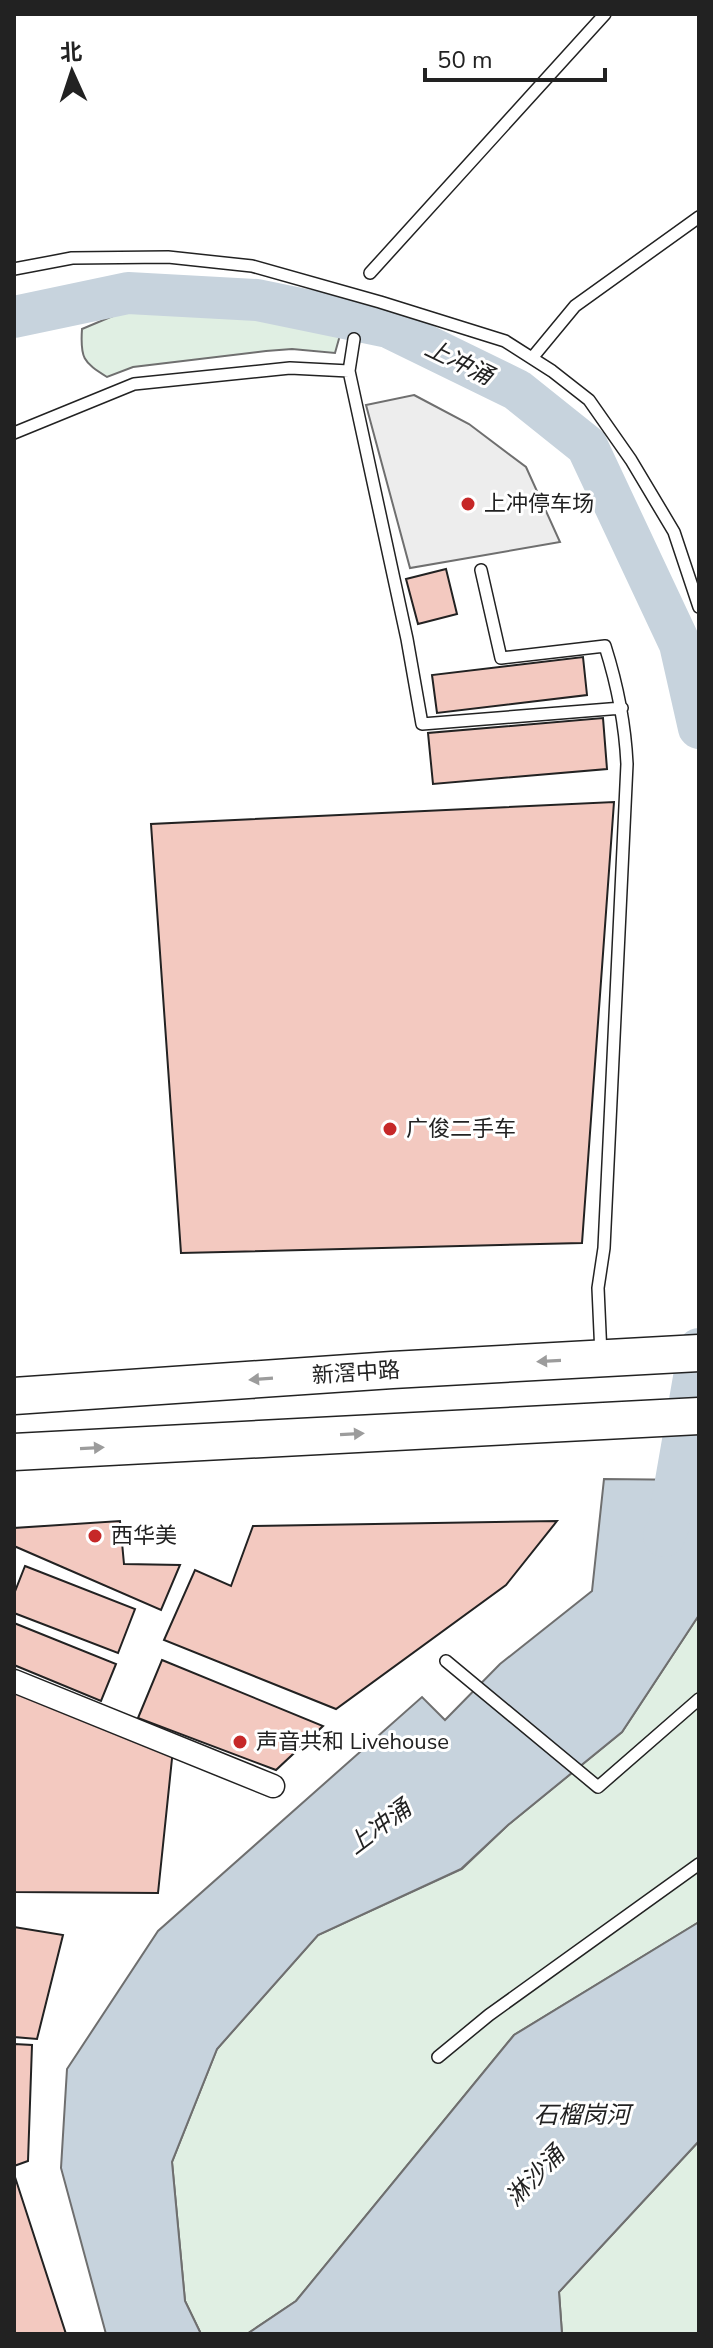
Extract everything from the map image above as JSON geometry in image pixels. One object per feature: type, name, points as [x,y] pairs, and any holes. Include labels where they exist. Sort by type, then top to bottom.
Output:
[{"type":"highway","name":"新滘中路","points":[[15,1396],[699,1353]]},
{"type":"highway","points":[[14,1452],[699,1416]]},
{"type":"street","points":[[14,1681],[273,1786]]},
{"type":"lane","points":[[370,273],[605,14]]},
{"type":"lane","points":[[532,358],[575,306],[699,217]]},
{"type":"lane","points":[[14,269],[72,258],[168,257],[252,266],[505,341],[589,400],[631,460],[674,532],[694,573],[699,607]]},
{"type":"lane","points":[[354,339],[349,371],[407,639],[422,724],[622,708]]},
{"type":"lane","points":[[14,433],[134,384],[290,368],[349,371]]},
{"type":"lane","points":[[481,570],[501,658],[605,646],[622,708],[627,764],[604,1248],[598,1288],[614,1357]]},
{"type":"lane","points":[[449,1664],[598,1787],[699,1699]]},
{"type":"lane","points":[[438,2057],[489,2015],[699,1864]]},
{"type":"green space","points":[[127,310],[273,315],[342,328],[335,353],[292,349],[266,351],[133,367],[107,377],[85,358],[82,329]]},
{"type":"green space","points":[[699,1615],[699,1922],[514,2035],[296,2301],[247,2334],[201,2334],[185,2301],[172,2162],[217,2049],[318,1935],[462,1869],[508,1825],[622,1732]]},
{"type":"green space","points":[[699,2141],[699,2334],[562,2334],[559,2292]]},
{"type":"shaded area","name":"上冲停车场","points":[[414,395],[469,424],[526,467],[560,542],[410,568],[366,405]]},
{"type":"water","points":[[604,1479],[699,1480],[699,1615],[622,1732],[508,1825],[461,1869],[318,1935],[217,2049],[172,2162],[185,2301],[201,2334],[106,2334],[61,2168],[67,2069],[158,1931],[422,1697],[445,1720],[500,1664],[592,1591]]},
{"type":"water","name":"石榴岗河","points":[[699,1922],[699,2141],[559,2292],[562,2334],[247,2334],[296,2301],[514,2035]]},
{"type":"building","points":[[446,569],[457,614],[418,624],[406,579]]},
{"type":"building","points":[[583,657],[587,695],[437,713],[432,675]]},
{"type":"building","points":[[603,718],[607,769],[433,784],[428,733]]},
{"type":"building","points":[[614,802],[582,1243],[181,1253],[151,824]]},
{"type":"building","points":[[120,1521],[124,1564],[180,1565],[161,1610],[14,1546],[14,1528]]},
{"type":"building","points":[[557,1521],[506,1585],[336,1709],[164,1640],[195,1570],[231,1586],[253,1526]]},
{"type":"building","points":[[25,1566],[135,1609],[118,1653],[14,1613],[14,1594]]},
{"type":"building","points":[[14,1623],[116,1664],[101,1701],[14,1665]]},
{"type":"building","points":[[162,1660],[323,1726],[276,1770],[138,1718]]},
{"type":"building","points":[[14,1692],[173,1749],[158,1893],[14,1892]]},
{"type":"building","points":[[14,1927],[63,1935],[37,2039],[14,2037]]},
{"type":"building","points":[[14,2044],[32,2045],[28,2161],[14,2166]]},
{"type":"building","points":[[14,2174],[66,2334],[14,2334]]},
{"type":"waterway","name":"上冲涌","points":[[14,317],[128,293],[257,300],[388,327],[517,390],[587,446],[680,644],[699,728]]},
{"type":"waterway","name":"上冲涌","points":[[664,1536],[699,1349]]},
{"type":"place","name":"上冲停车场","points":[[468,504]]},
{"type":"place","name":"广俊二手车","points":[[390,1129]]},
{"type":"place","name":"西华美","points":[[95,1536]]},
{"type":"place","name":"声音共和 Livehouse","points":[[240,1742]]},
{"type":"water label","name":"淋沙涌","points":[[535,2176]]}]
